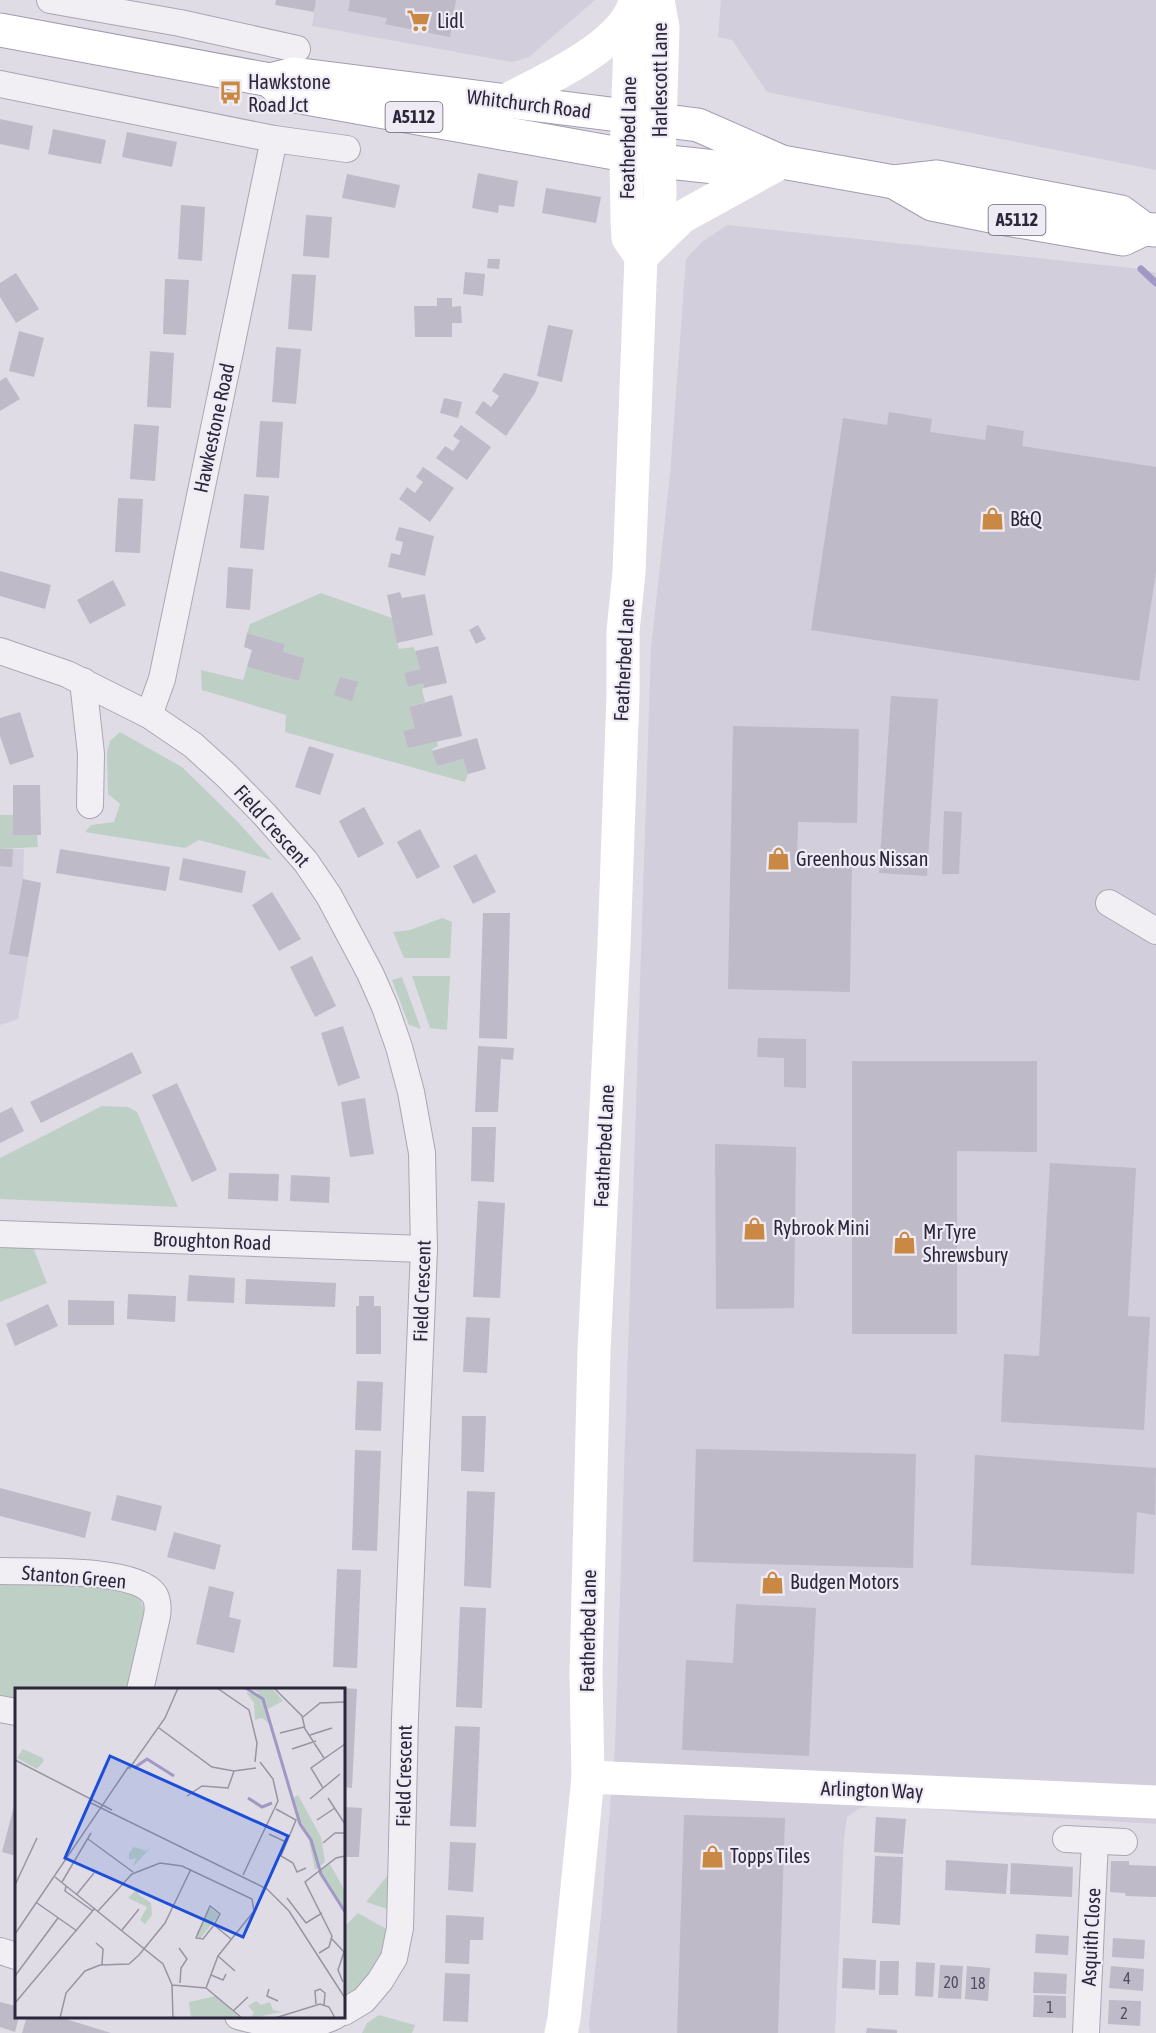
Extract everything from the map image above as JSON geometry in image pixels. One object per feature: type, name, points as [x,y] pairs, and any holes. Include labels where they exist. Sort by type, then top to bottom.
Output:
[{"type":"street","points":[[51,0],[180,23],[297,49]]},
{"type":"street","points":[[506,100],[570,68],[598,48],[642,5]]},
{"type":"street","name":"Featherbed Lane","points":[[642,5],[628,115],[626,156],[628,238],[649,250]]},
{"type":"street","name":"Harlescott Lane","points":[[642,5],[663,28],[659,161]]},
{"type":"street","points":[[172,63],[180,23]]},
{"type":"street","name":"Whitchurch Road","points":[[0,30],[270,80],[294,74],[698,125],[782,162]]},
{"type":"street","name":"Whitchurch Road","points":[[270,80],[284,94],[659,161]]},
{"type":"street","points":[[0,84],[274,139],[347,150]]},
{"type":"street","name":"Hawkestone Road","points":[[140,711],[162,679],[274,139]]},
{"type":"street","name":"Featherbed Lane","points":[[561,2033],[588,1777],[586,1674],[591,1417],[614,945],[623,696],[623,631],[649,250],[660,195],[659,161]]},
{"type":"street","name":"A5112","points":[[659,161],[734,170],[782,162],[894,182],[937,177],[1121,212],[1150,229]]},
{"type":"street","points":[[649,250],[672,225],[694,209],[782,162]]},
{"type":"street","name":"Field Crescent","points":[[0,651],[25,658],[83,681],[140,711],[193,745],[265,815],[306,862],[329,896],[351,936],[385,1007],[411,1092],[422,1153],[424,1249],[405,1718],[400,1928],[394,1958],[380,1981],[364,2000],[345,2011]]},
{"type":"street","points":[[83,681],[91,754],[90,806]]},
{"type":"street","points":[[89,730],[140,711]]},
{"type":"street","points":[[1109,903],[1156,931]]},
{"type":"street","name":"Broughton Road","points":[[0,1234],[424,1249]]},
{"type":"street","name":"Stanton Green","points":[[0,1571],[105,1575],[129,1579],[144,1585],[154,1594],[158,1604],[140,1688]]},
{"type":"street","points":[[0,1709],[15,1712]]},
{"type":"street","name":"Arlington Way","points":[[588,1777],[1156,1802]]},
{"type":"street","points":[[1066,1839],[1124,1842]]},
{"type":"street","name":"Asquith Close","points":[[1086,2033],[1095,1841]]},
{"type":"street","points":[[0,1951],[15,1956]]},
{"type":"street","points":[[246,2018],[294,2026],[323,2022],[331,2018]]},
{"type":"shaded area","points":[[316,0],[595,0],[529,57],[512,62],[312,26]]},
{"type":"shaded area","points":[[721,0],[1156,0],[1156,170],[767,92],[732,40],[718,37]]},
{"type":"shaded area","points":[[727,225],[1141,269],[1156,273],[1156,1824],[973,1813],[877,1804],[858,1809],[847,1817],[844,1839],[835,2033],[590,2033],[615,1747],[651,648],[670,475],[686,259],[702,242]]},
{"type":"shaded area","points":[[0,849],[24,849],[23,879],[41,883],[18,1019],[0,1025]]},
{"type":"green space","points":[[321,593],[392,618],[399,649],[414,647],[420,669],[405,673],[408,687],[423,683],[424,688],[422,689],[425,702],[409,707],[415,728],[403,731],[408,747],[437,740],[438,746],[432,749],[437,766],[463,759],[468,774],[465,782],[285,732],[286,715],[202,690],[201,670],[243,680],[247,667],[299,681],[305,658],[283,652],[285,644],[247,633],[250,624]]},
{"type":"green space","points":[[120,732],[182,767],[237,821],[272,860],[199,840],[185,848],[85,832],[91,825],[114,822],[120,804],[108,794],[107,752],[110,741]]},
{"type":"green space","points":[[0,815],[13,815],[14,835],[37,835],[38,847],[0,849]]},
{"type":"green space","points":[[442,918],[452,922],[450,958],[404,958],[393,932],[410,930]]},
{"type":"green space","points":[[412,976],[450,976],[447,1030],[430,1028]]},
{"type":"green space","points":[[402,977],[421,1029],[409,1025],[392,980]]},
{"type":"green space","points":[[102,1106],[128,1107],[137,1112],[178,1207],[0,1199],[0,1158]]},
{"type":"green space","points":[[0,1246],[33,1247],[47,1283],[0,1302]]},
{"type":"green space","points":[[0,1581],[124,1585],[139,1595],[145,1614],[132,1688],[15,1688],[15,1699],[0,1695]]},
{"type":"green space","points":[[388,1875],[394,1877],[390,1910],[366,1902]]},
{"type":"green space","points":[[358,1913],[388,1930],[386,1951],[368,1981],[349,1996],[345,1991],[345,1926]]},
{"type":"green space","points":[[379,2015],[415,2025],[412,2033],[362,2033],[367,2023]]},
{"type":"building","points":[[276,0],[316,0],[314,12],[275,5]]},
{"type":"building","name":"Lidl","points":[[350,0],[456,0],[450,37],[385,24],[387,18],[348,11]]},
{"type":"building","points":[[0,119],[33,126],[29,150],[0,144]]},
{"type":"building","points":[[53,129],[106,140],[101,164],[48,154]]},
{"type":"building","points":[[127,132],[177,142],[172,167],[122,157]]},
{"type":"building","points":[[478,173],[518,181],[514,207],[499,205],[498,213],[472,208]]},
{"type":"building","points":[[347,174],[400,185],[395,208],[342,198]]},
{"type":"building","points":[[546,188],[601,197],[596,223],[542,213]]},
{"type":"building","points":[[181,205],[205,207],[202,261],[178,259]]},
{"type":"building","points":[[306,215],[332,217],[329,258],[303,256]]},
{"type":"building","points":[[488,259],[500,259],[499,269],[487,268]]},
{"type":"building","points":[[465,272],[485,274],[483,296],[463,294]]},
{"type":"building","points":[[16,273],[39,309],[16,323],[0,297],[0,283]]},
{"type":"building","points":[[292,274],[316,275],[312,331],[288,329]]},
{"type":"building","points":[[165,279],[189,280],[186,335],[163,334]]},
{"type":"building","points":[[437,298],[452,298],[452,307],[461,306],[462,323],[452,323],[452,337],[415,337],[414,306],[437,306]]},
{"type":"building","points":[[548,325],[573,330],[562,382],[537,376]]},
{"type":"building","points":[[19,331],[44,338],[34,377],[9,371]]},
{"type":"building","points":[[276,347],[301,349],[296,404],[272,402]]},
{"type":"building","points":[[150,351],[174,353],[171,408],[147,407]]},
{"type":"building","points":[[504,373],[539,382],[535,393],[506,436],[475,413],[483,401],[491,407],[499,396],[492,391]]},
{"type":"building","points":[[6,377],[20,399],[0,411],[0,381]]},
{"type":"building","points":[[444,398],[462,402],[458,418],[440,413]]},
{"type":"building","name":"B&Q","points":[[889,412],[932,419],[930,432],[985,440],[987,425],[1024,431],[1022,446],[1156,467],[1156,572],[1139,681],[811,630],[843,418],[887,425]]},
{"type":"building","points":[[260,421],[283,422],[279,478],[256,477]]},
{"type":"building","points":[[134,424],[159,426],[155,481],[130,479]]},
{"type":"building","points":[[461,425],[491,447],[467,480],[436,458],[445,446],[453,451],[460,441],[453,436]]},
{"type":"building","points":[[423,467],[454,488],[430,522],[399,499],[407,487],[415,493],[423,482],[416,477]]},
{"type":"building","points":[[244,494],[269,496],[264,550],[240,548]]},
{"type":"building","points":[[118,498],[143,499],[140,553],[115,552]]},
{"type":"building","points":[[399,527],[434,536],[425,576],[388,567],[391,553],[400,555],[403,542],[395,540]]},
{"type":"building","points":[[228,567],[253,569],[250,610],[226,608]]},
{"type":"building","points":[[0,571],[51,585],[45,609],[0,596]]},
{"type":"building","points":[[113,580],[126,605],[90,624],[77,600]]},
{"type":"building","points":[[400,592],[402,598],[425,594],[433,635],[397,643],[387,595]]},
{"type":"building","points":[[478,625],[486,639],[476,644],[469,630]]},
{"type":"building","points":[[247,633],[285,644],[283,652],[305,658],[299,681],[247,667],[252,650],[244,647]]},
{"type":"building","points":[[438,646],[447,683],[424,688],[423,683],[408,687],[404,673],[420,669],[415,651]]},
{"type":"building","points":[[340,677],[358,682],[352,701],[334,695]]},
{"type":"building","points":[[452,695],[462,736],[408,748],[403,731],[415,728],[409,707]]},
{"type":"building","points":[[891,696],[938,699],[927,876],[879,873]]},
{"type":"building","points":[[20,712],[34,757],[10,765],[0,736],[0,718]]},
{"type":"building","name":"Greenhous Nissan","points":[[733,726],[859,729],[857,823],[798,822],[797,859],[852,860],[850,992],[728,989]]},
{"type":"building","points":[[477,738],[486,769],[468,774],[463,759],[437,766],[432,751]]},
{"type":"building","points":[[309,746],[334,754],[320,795],[295,787]]},
{"type":"building","points":[[13,785],[40,785],[41,835],[13,835]]},
{"type":"building","points":[[364,807],[384,844],[358,858],[339,821]]},
{"type":"building","points":[[944,811],[962,812],[959,874],[942,874]]},
{"type":"building","points":[[420,829],[440,867],[417,879],[397,842]]},
{"type":"building","points":[[0,849],[13,849],[12,867],[0,866]]},
{"type":"building","points":[[60,849],[170,867],[166,891],[56,873]]},
{"type":"building","points":[[476,854],[496,892],[473,904],[453,866]]},
{"type":"building","points":[[183,858],[246,871],[242,893],[179,880]]},
{"type":"building","points":[[23,879],[41,883],[28,957],[9,954]]},
{"type":"building","points":[[272,892],[301,939],[279,951],[252,905]]},
{"type":"building","points":[[483,913],[510,913],[507,1039],[479,1038]]},
{"type":"building","points":[[312,956],[336,1006],[315,1017],[290,967]]},
{"type":"building","points":[[343,1026],[360,1078],[338,1086],[321,1033]]},
{"type":"building","points":[[758,1038],[806,1039],[806,1088],[784,1087],[784,1058],[757,1057]]},
{"type":"building","points":[[478,1046],[514,1048],[513,1060],[501,1059],[498,1112],[475,1112]]},
{"type":"building","points":[[132,1052],[142,1073],[41,1123],[30,1102]]},
{"type":"building","name":"Mr Tyre Shrewsbury","points":[[852,1061],[1037,1061],[1037,1152],[957,1151],[957,1334],[852,1334]]},
{"type":"building","points":[[177,1083],[217,1170],[192,1182],[152,1095]]},
{"type":"building","points":[[365,1098],[374,1154],[350,1157],[341,1102]]},
{"type":"building","points":[[12,1107],[24,1131],[0,1143],[0,1113]]},
{"type":"building","points":[[472,1127],[496,1127],[494,1182],[471,1181]]},
{"type":"building","name":"Rybrook Mini","points":[[715,1144],[796,1147],[794,1308],[716,1309]]},
{"type":"building","points":[[1050,1163],[1136,1168],[1128,1316],[1150,1317],[1144,1430],[1001,1422],[1004,1354],[1039,1356]]},
{"type":"building","points":[[229,1173],[279,1174],[278,1201],[228,1199]]},
{"type":"building","points":[[291,1175],[330,1177],[329,1203],[290,1201]]},
{"type":"building","points":[[478,1201],[505,1203],[500,1298],[473,1297]]},
{"type":"building","points":[[189,1275],[235,1278],[234,1303],[187,1301]]},
{"type":"building","points":[[246,1279],[336,1283],[335,1307],[245,1304]]},
{"type":"building","points":[[128,1294],[176,1296],[175,1322],[127,1319]]},
{"type":"building","points":[[359,1296],[374,1296],[374,1306],[381,1306],[381,1354],[356,1354],[356,1306],[359,1306]]},
{"type":"building","points":[[68,1300],[114,1301],[114,1325],[68,1325]]},
{"type":"building","points":[[48,1304],[58,1326],[15,1346],[6,1324]]},
{"type":"building","points":[[466,1317],[490,1318],[487,1373],[463,1372]]},
{"type":"building","points":[[357,1381],[383,1382],[381,1431],[355,1430]]},
{"type":"building","points":[[462,1416],[486,1416],[484,1472],[461,1471]]},
{"type":"building","points":[[696,1449],[916,1454],[913,1568],[693,1562]]},
{"type":"building","points":[[355,1450],[381,1451],[377,1551],[352,1550]]},
{"type":"building","points":[[975,1455],[1156,1468],[1155,1515],[1137,1512],[1134,1574],[971,1565]]},
{"type":"building","points":[[0,1488],[91,1512],[85,1538],[0,1516]]},
{"type":"building","points":[[467,1491],[495,1492],[491,1588],[464,1586]]},
{"type":"building","points":[[117,1495],[162,1506],[156,1531],[111,1520]]},
{"type":"building","points":[[174,1532],[221,1545],[215,1570],[167,1557]]},
{"type":"building","points":[[337,1569],[361,1570],[357,1668],[333,1667]]},
{"type":"building","points":[[209,1586],[234,1592],[229,1617],[241,1620],[234,1653],[196,1644]]},
{"type":"building","points":[[736,1604],[816,1608],[809,1756],[682,1750],[686,1660],[733,1663]]},
{"type":"building","points":[[460,1607],[486,1608],[482,1708],[456,1707]]},
{"type":"building","points":[[345,1688],[357,1689],[352,1788],[345,1787]]},
{"type":"building","points":[[455,1726],[480,1727],[476,1827],[450,1826]]},
{"type":"building","points":[[14,1806],[15,1856],[2,1852]]},
{"type":"building","points":[[345,1807],[362,1808],[359,1857],[345,1857]]},
{"type":"building","points":[[684,1815],[785,1818],[778,2033],[677,2033]]},
{"type":"building","points":[[876,1817],[906,1819],[903,1854],[874,1852]]},
{"type":"building","points":[[450,1842],[476,1843],[473,1892],[448,1890]]},
{"type":"building","points":[[875,1856],[903,1857],[900,1925],[872,1923]]},
{"type":"building","points":[[946,1860],[1008,1864],[1006,1894],[945,1890]]},
{"type":"building","points":[[1111,1861],[1129,1861],[1129,1865],[1156,1866],[1156,1897],[1126,1896],[1125,1893],[1110,1892]]},
{"type":"building","points":[[1011,1863],[1073,1867],[1072,1897],[1010,1894]]},
{"type":"building","points":[[446,1915],[484,1917],[483,1940],[470,1940],[469,1964],[445,1963]]},
{"type":"building","points":[[1036,1934],[1069,1936],[1068,1955],[1035,1953]]},
{"type":"building","points":[[1113,1938],[1145,1940],[1144,1959],[1112,1957]]},
{"type":"building","points":[[843,1958],[876,1960],[875,1990],[842,1988]]},
{"type":"building","points":[[880,1961],[899,1961],[898,1995],[879,1995]]},
{"type":"building","points":[[916,1962],[935,1963],[933,1997],[915,1996]]},
{"type":"building","points":[[940,1965],[963,1966],[961,1999],[938,1998]]},
{"type":"building","points":[[967,1966],[990,1968],[988,2001],[965,1999]]},
{"type":"building","points":[[1111,1966],[1144,1969],[1143,1991],[1109,1988]]},
{"type":"building","points":[[1034,1972],[1067,1974],[1066,1994],[1033,1993]]},
{"type":"building","points":[[445,1973],[470,1974],[468,2022],[443,2021]]},
{"type":"building","points":[[1034,1995],[1066,1996],[1066,2018],[1033,2017]]},
{"type":"building","points":[[1109,2000],[1141,2001],[1140,2026],[1108,2024]]},
{"type":"building","points":[[0,2002],[15,2006],[15,2018],[18,2018],[15,2032],[0,2027]]},
{"type":"building","points":[[26,2018],[62,2018],[111,2033],[22,2033]]},
{"type":"building","points":[[867,2028],[897,2030],[897,2033],[866,2033]]},
{"type":"waterway","points":[[1141,269],[1156,283]]},
{"type":"place","name":"Lidl","points":[[419,21]]},
{"type":"place","name":"Hawkstone Road Jct","points":[[230,93]]},
{"type":"place","name":"B&Q","points":[[992,519]]},
{"type":"place","name":"Greenhous Nissan","points":[[778,859]]},
{"type":"place","name":"Rybrook Mini","points":[[755,1228]]},
{"type":"place","name":"Mr Tyre Shrewsbury","points":[[905,1243]]},
{"type":"place","name":"Budgen Motors","points":[[772,1582]]},
{"type":"place","name":"Topps Tiles","points":[[712,1856]]}]
